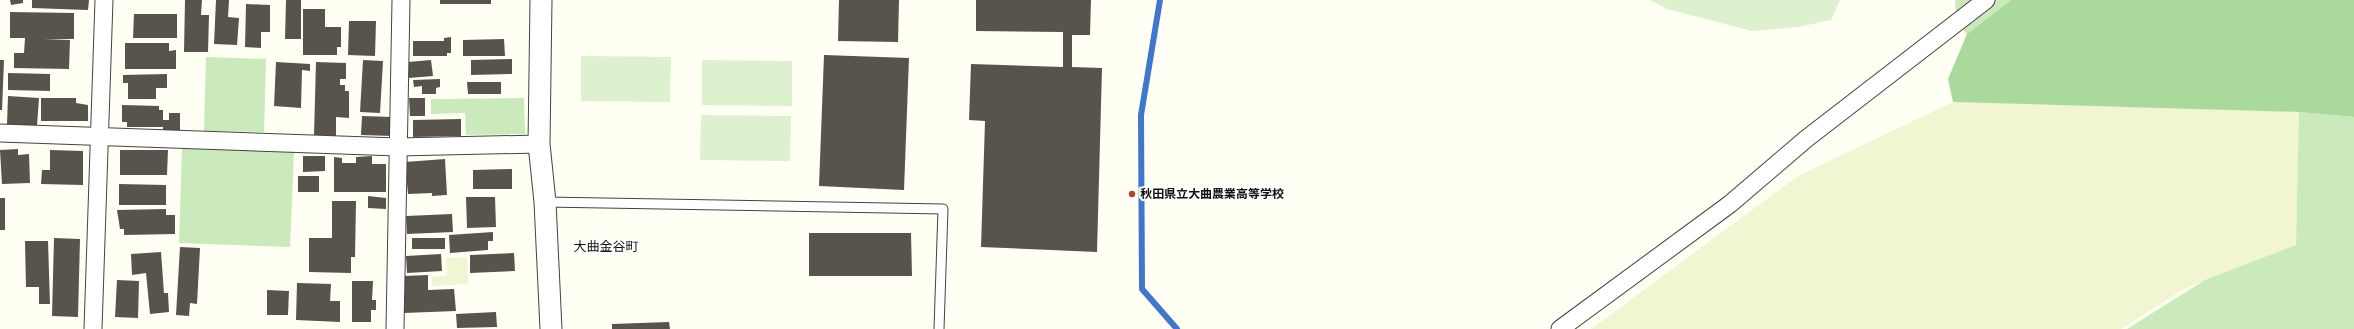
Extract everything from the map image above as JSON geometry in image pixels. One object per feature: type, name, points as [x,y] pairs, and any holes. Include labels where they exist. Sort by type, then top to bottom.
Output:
[{"type":"street","points":[[94,329],[104,0]]},
{"type":"street","points":[[395,329],[401,0]]},
{"type":"street","points":[[541,0],[539,144],[545,202],[551,329]]},
{"type":"street","points":[[1560,329],[1730,204],[1806,139],[1986,0]]},
{"type":"street","points":[[0,133],[398,147],[539,144]]},
{"type":"lane","points":[[545,202],[943,209],[939,329]]},
{"type":"green space","points":[[1650,0],[1840,0],[1831,20],[1798,27],[1752,31],[1667,9]]},
{"type":"green space","points":[[1955,0],[2011,0],[1967,34],[1957,25]]},
{"type":"green space","points":[[2011,0],[2354,0],[2354,117],[2299,112],[1953,102],[1948,79],[1967,34]]},
{"type":"green space","points":[[581,56],[671,57],[670,102],[581,101]]},
{"type":"green space","points":[[206,57],[266,59],[264,132],[204,131]]},
{"type":"green space","points":[[702,60],[792,61],[792,106],[702,105]]},
{"type":"green space","points":[[524,98],[525,134],[466,135],[465,113],[431,114],[431,99]]},
{"type":"green space","points":[[1953,102],[2299,112],[2296,245],[2184,289],[2121,329],[1591,329],[1798,176]]},
{"type":"green space","points":[[2299,112],[2354,117],[2354,329],[2127,329],[2205,280],[2296,245]]},
{"type":"green space","points":[[701,115],[791,116],[790,161],[700,160]]},
{"type":"green space","points":[[182,148],[294,152],[290,247],[179,243]]},
{"type":"green space","points":[[467,257],[468,284],[432,286],[432,277],[447,276],[446,258]]},
{"type":"building","points":[[10,0],[23,0],[23,3],[11,5]]},
{"type":"building","points":[[32,0],[89,0],[88,10],[32,8]]},
{"type":"building","points":[[185,0],[202,0],[201,15],[209,15],[208,52],[184,52]]},
{"type":"building","points":[[216,0],[229,0],[228,17],[239,18],[237,45],[214,44]]},
{"type":"building","points":[[286,0],[301,0],[301,39],[285,39]]},
{"type":"building","points":[[440,0],[491,0],[491,4],[440,4]]},
{"type":"building","points":[[839,0],[899,0],[898,42],[838,41]]},
{"type":"building","points":[[976,0],[1091,0],[1090,35],[1072,35],[1072,67],[1102,68],[1097,252],[981,247],[985,121],[969,120],[971,64],[1063,67],[1063,32],[976,31]]},
{"type":"building","points":[[246,4],[270,5],[270,32],[261,32],[261,48],[245,47]]},
{"type":"building","points":[[303,9],[325,9],[325,27],[341,27],[341,47],[337,47],[337,55],[303,55]]},
{"type":"building","points":[[10,12],[74,13],[74,39],[44,39],[70,40],[69,69],[14,68],[14,53],[24,53],[25,38],[10,38]]},
{"type":"building","points":[[134,14],[177,14],[177,38],[133,38]]},
{"type":"building","points":[[349,21],[376,21],[375,56],[348,55]]},
{"type":"building","points":[[451,37],[451,53],[447,53],[447,56],[413,56],[413,41],[444,41],[444,38]]},
{"type":"building","points":[[504,39],[505,56],[463,56],[463,40]]},
{"type":"building","points":[[125,43],[169,43],[169,51],[176,50],[176,69],[125,69]]},
{"type":"building","points":[[824,55],[909,58],[904,190],[819,186]]},
{"type":"building","points":[[512,59],[512,74],[471,75],[471,60]]},
{"type":"building","points":[[0,60],[4,60],[2,110],[0,110]]},
{"type":"building","points":[[363,60],[383,61],[380,113],[360,112]]},
{"type":"building","points":[[431,60],[433,76],[409,78],[408,62]]},
{"type":"building","points":[[276,62],[310,64],[310,71],[302,70],[301,108],[274,106]]},
{"type":"building","points":[[316,62],[346,63],[346,79],[340,79],[340,85],[345,85],[345,91],[349,91],[349,118],[336,117],[336,136],[314,135]]},
{"type":"building","points":[[8,73],[50,74],[50,91],[8,90]]},
{"type":"building","points":[[167,74],[167,88],[156,88],[156,99],[128,99],[128,83],[123,83],[123,75]]},
{"type":"building","points":[[440,79],[440,87],[436,88],[436,94],[422,94],[422,86],[414,87],[413,80]]},
{"type":"building","points":[[467,82],[501,82],[501,94],[468,94]]},
{"type":"building","points":[[8,96],[39,98],[37,126],[7,124]]},
{"type":"building","points":[[41,98],[76,98],[76,103],[88,105],[88,121],[41,121]]},
{"type":"building","points":[[409,98],[425,98],[425,116],[410,116]]},
{"type":"building","points":[[122,105],[159,106],[159,110],[163,110],[163,120],[169,120],[169,113],[180,113],[180,130],[163,130],[163,127],[127,127],[127,122],[122,122]]},
{"type":"building","points":[[362,116],[392,117],[392,136],[361,135]]},
{"type":"building","points":[[461,119],[461,136],[413,137],[413,120]]},
{"type":"building","points":[[18,149],[18,155],[29,154],[30,183],[2,184],[0,150]]},
{"type":"building","points":[[50,150],[83,151],[83,185],[41,184],[42,170],[50,170]]},
{"type":"building","points":[[120,150],[168,150],[167,175],[120,175]]},
{"type":"building","points":[[303,156],[325,156],[325,171],[303,172]]},
{"type":"building","points":[[372,156],[372,164],[386,164],[386,192],[334,192],[334,157],[342,158],[342,163],[356,163],[356,157]]},
{"type":"building","points":[[445,159],[447,195],[432,196],[432,193],[408,194],[405,162]]},
{"type":"building","points":[[512,169],[512,189],[473,189],[473,170]]},
{"type":"building","points":[[298,176],[319,176],[319,192],[298,192]]},
{"type":"building","points":[[119,184],[166,185],[166,205],[119,205]]},
{"type":"building","points":[[368,196],[386,198],[386,209],[368,208]]},
{"type":"building","points":[[466,197],[495,197],[496,227],[467,228]]},
{"type":"building","points":[[0,198],[5,198],[5,230],[0,230]]},
{"type":"building","points":[[332,201],[356,201],[355,257],[351,257],[351,273],[309,272],[309,238],[332,238]]},
{"type":"building","points":[[166,209],[166,215],[175,215],[175,234],[124,235],[124,229],[120,229],[117,210]]},
{"type":"building","points":[[452,214],[453,232],[407,234],[406,216]]},
{"type":"building","points":[[493,232],[493,241],[488,241],[488,250],[450,253],[449,235]]},
{"type":"building","points":[[809,233],[911,233],[912,276],[809,276]]},
{"type":"building","points":[[54,238],[80,239],[78,317],[52,316]]},
{"type":"building","points":[[412,238],[445,238],[445,249],[412,249]]},
{"type":"building","points":[[25,241],[48,241],[50,304],[39,304],[39,287],[26,287]]},
{"type":"building","points":[[180,247],[200,248],[197,304],[190,303],[189,316],[176,315]]},
{"type":"building","points":[[161,252],[164,293],[168,293],[169,312],[150,314],[146,273],[132,275],[131,254]]},
{"type":"building","points":[[514,253],[515,271],[470,273],[470,255]]},
{"type":"building","points":[[441,254],[442,271],[407,273],[406,256]]},
{"type":"building","points":[[428,275],[428,290],[454,289],[456,311],[404,313],[403,276]]},
{"type":"building","points":[[117,280],[139,281],[138,318],[115,317]]},
{"type":"building","points":[[352,281],[373,281],[372,300],[376,300],[376,310],[371,310],[371,322],[352,322]]},
{"type":"building","points":[[297,283],[331,284],[330,301],[340,301],[340,322],[296,320]]},
{"type":"building","points":[[267,290],[289,291],[288,315],[267,315]]},
{"type":"building","points":[[496,312],[497,327],[457,328],[456,314]]},
{"type":"building","points":[[669,322],[670,329],[612,329],[612,324]]},
{"type":"waterway","points":[[1160,0],[1141,115],[1142,289],[1177,329]]},
{"type":"place","name":"秋田県立大曲農業高等学校","points":[[1132,194]]},
{"type":"district","name":"大曲金谷町","points":[[606,246]]}]
